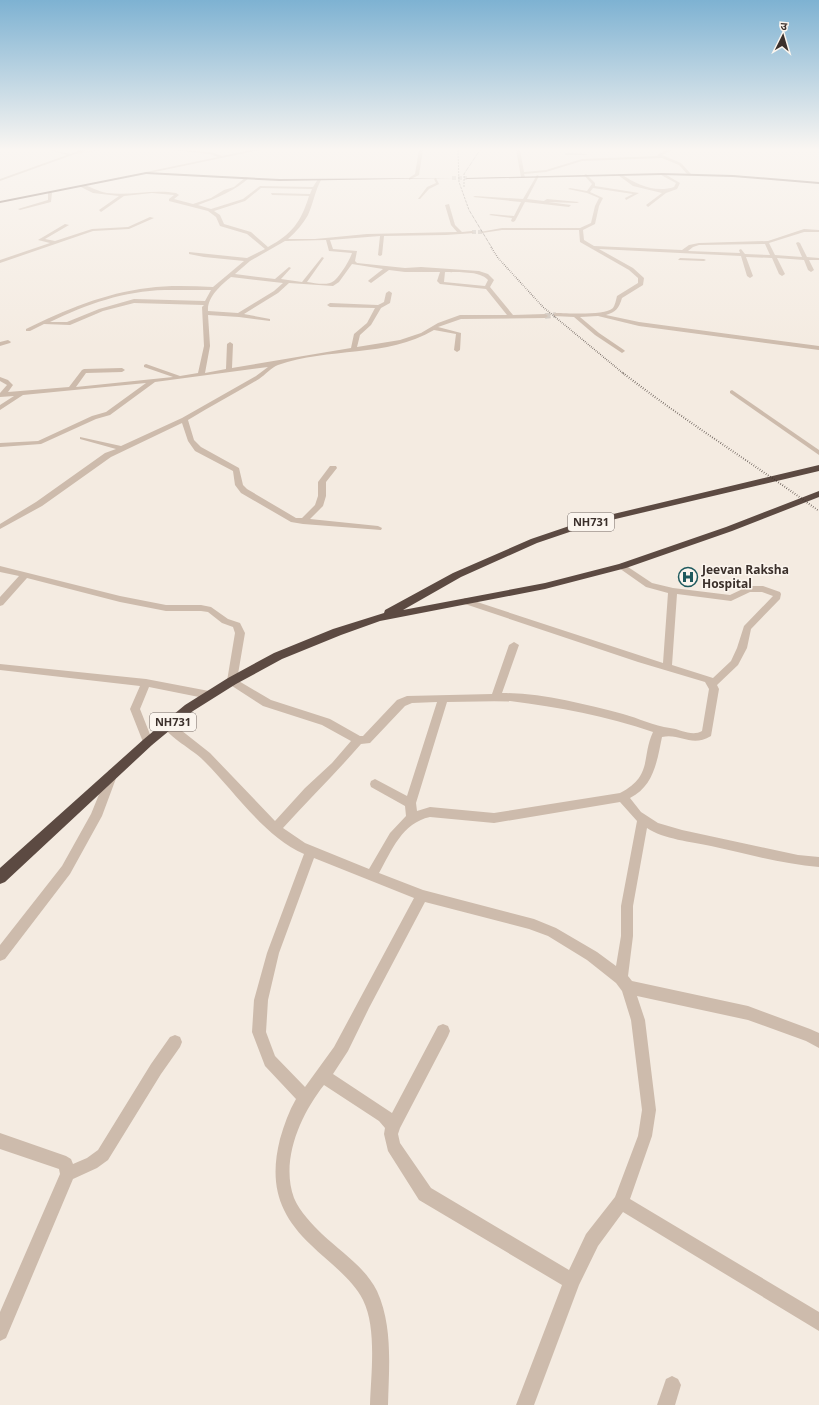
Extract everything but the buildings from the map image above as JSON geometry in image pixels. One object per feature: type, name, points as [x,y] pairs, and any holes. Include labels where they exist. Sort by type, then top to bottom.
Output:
[{"type":"highway","name":"NH731","points":[[379,618],[457,575],[534,541],[587,523],[819,468]]},
{"type":"highway","name":"NH731","points":[[0,877],[113,773],[189,708],[232,681],[278,656],[337,632],[379,618],[545,586],[622,566],[722,531],[819,494]]},
{"type":"street","points":[[217,216],[222,225],[249,233],[267,248]]},
{"type":"street","points":[[201,375],[207,346],[207,303],[214,289],[248,260],[267,248],[284,240],[295,230],[305,216]]},
{"type":"street","points":[[450,216],[453,224],[461,234]]},
{"type":"street","points":[[494,216],[514,219],[516,216]]},
{"type":"street","points":[[482,232],[502,230],[581,229],[593,224],[595,216]]},
{"type":"street","points":[[0,262],[95,230],[127,228],[152,218]]},
{"type":"street","points":[[58,242],[40,240],[67,225]]},
{"type":"street","points":[[556,315],[594,314],[613,310],[616,307],[619,297],[639,286],[642,280],[631,269],[582,241],[581,229]]},
{"type":"street","points":[[683,252],[694,244],[766,242],[805,230],[819,232]]},
{"type":"street","points":[[284,240],[328,240],[382,234],[432,235],[472,232]]},
{"type":"street","points":[[380,255],[382,234]]},
{"type":"street","points":[[788,235],[804,236]]},
{"type":"street","points":[[229,275],[287,282],[334,284],[348,264],[352,262],[355,252],[332,250],[328,240]]},
{"type":"street","points":[[766,242],[782,274]]},
{"type":"street","points":[[680,259],[712,260],[710,243]]},
{"type":"street","points":[[738,243],[744,255],[750,276]]},
{"type":"street","points":[[798,243],[811,270]]},
{"type":"street","points":[[594,247],[819,259]]},
{"type":"street","points":[[191,254],[248,260]]},
{"type":"street","points":[[304,283],[322,258]]},
{"type":"street","points":[[352,262],[408,270],[421,269],[484,274],[490,280],[487,287]]},
{"type":"street","points":[[277,280],[289,268]]},
{"type":"street","points":[[371,281],[378,274],[388,268]]},
{"type":"street","points":[[442,271],[440,281],[442,283],[487,287],[512,317]]},
{"type":"street","points":[[239,315],[251,305],[281,289],[287,282]]},
{"type":"street","points":[[28,330],[93,302],[132,292],[159,288],[214,289]]},
{"type":"street","points":[[353,350],[356,334],[368,324],[379,307],[387,302],[389,293]]},
{"type":"street","points":[[43,323],[68,324],[101,310],[134,301],[207,303]]},
{"type":"street","points":[[330,305],[379,307]]},
{"type":"street","points":[[206,313],[239,315],[268,320]]},
{"type":"street","points":[[594,314],[639,324],[819,348]]},
{"type":"street","points":[[575,315],[597,334],[622,351]]},
{"type":"street","points":[[2,395],[22,392],[71,390],[180,378],[275,364],[401,342],[423,334],[448,320],[460,317],[545,316]]},
{"type":"street","points":[[433,328],[458,333],[457,350]]},
{"type":"street","points":[[0,344],[8,342]]},
{"type":"street","points":[[229,371],[230,344]]},
{"type":"street","points":[[0,527],[39,504],[108,454],[184,418],[258,377],[275,364]]},
{"type":"street","points":[[146,366],[180,378]]},
{"type":"street","points":[[71,390],[84,371],[122,370]]},
{"type":"street","points":[[0,379],[6,381],[10,385],[2,395]]},
{"type":"street","points":[[0,445],[39,443],[94,417],[108,414],[153,381]]},
{"type":"street","points":[[0,408],[22,392]]},
{"type":"street","points":[[732,392],[819,453]]},
{"type":"street","points":[[184,418],[191,441],[198,449],[236,470],[239,485],[244,491],[287,518],[303,522],[378,528]]},
{"type":"street","points":[[82,438],[121,448]]},
{"type":"street","points":[[303,522],[319,506],[322,496],[322,482],[333,468]]},
{"type":"street","points":[[622,566],[649,585],[673,591],[731,598],[754,588],[774,592],[776,594],[777,597],[747,628],[742,648],[735,663],[712,684]]},
{"type":"street","points":[[0,569],[166,608],[201,608],[212,610],[224,621],[237,625],[240,633],[232,681],[267,703],[326,722],[358,740],[366,740],[402,702],[410,699],[443,698],[510,697],[558,703],[624,718],[663,731],[670,731],[695,738],[702,737],[707,733],[714,689],[708,679],[641,660],[465,601]]},
{"type":"street","points":[[0,603],[25,575]]},
{"type":"street","points":[[667,667],[673,591]]},
{"type":"street","points":[[496,697],[514,645]]},
{"type":"street","points":[[0,667],[146,683],[209,695]]},
{"type":"street","points":[[146,683],[135,708],[148,742]]},
{"type":"street","points":[[412,817],[410,803],[443,698]]},
{"type":"street","points":[[168,726],[206,756],[268,822],[301,847],[422,896],[530,922],[552,932],[592,956],[624,982],[748,1014],[810,1036],[819,1041]]},
{"type":"street","points":[[371,876],[401,826],[412,817],[420,813],[430,812],[494,818],[622,798],[637,788],[643,781],[648,772],[657,734],[663,731]]},
{"type":"street","points":[[276,828],[309,791],[336,766],[358,740]]},
{"type":"street","points":[[0,955],[66,870],[96,816],[113,773]]},
{"type":"street","points":[[374,784],[410,803]]},
{"type":"street","points":[[622,798],[637,815],[655,827],[682,835],[798,860],[819,862]]},
{"type":"street","points":[[526,1405],[572,1281],[592,1240],[621,1202],[645,1136],[649,1110],[638,1020],[624,982],[627,906],[643,819]]},
{"type":"street","points":[[305,1098],[270,1060],[259,1032],[261,1000],[273,953],[311,851]]},
{"type":"street","points":[[380,1405],[379,1331],[376,1307],[364,1285],[312,1237],[291,1210],[284,1189],[283,1174],[287,1144],[292,1124],[305,1098],[335,1059],[422,896]]},
{"type":"street","points":[[443,1031],[393,1126],[391,1134],[393,1146],[425,1194],[572,1281]]},
{"type":"street","points":[[68,1174],[92,1163],[103,1155],[156,1069],[175,1042]]},
{"type":"street","points":[[322,1075],[384,1116],[393,1126]]},
{"type":"street","points":[[0,1140],[66,1164],[68,1174],[0,1332]]},
{"type":"street","points":[[621,1202],[819,1322]]},
{"type":"street","points":[[666,1405],[672,1385]]},
{"type":"tunnel","points":[[472,232],[482,232]]},
{"type":"tunnel","points":[[545,316],[556,315]]},
{"type":"railway","points":[[472,216],[492,248]]},
{"type":"railway","points":[[491,247],[498,258],[543,307],[624,374]]},
{"type":"railway","points":[[623,373],[671,409],[819,511]]},
{"type":"place","name":"Jeevan Raksha Hospital","points":[[688,577]]}]
